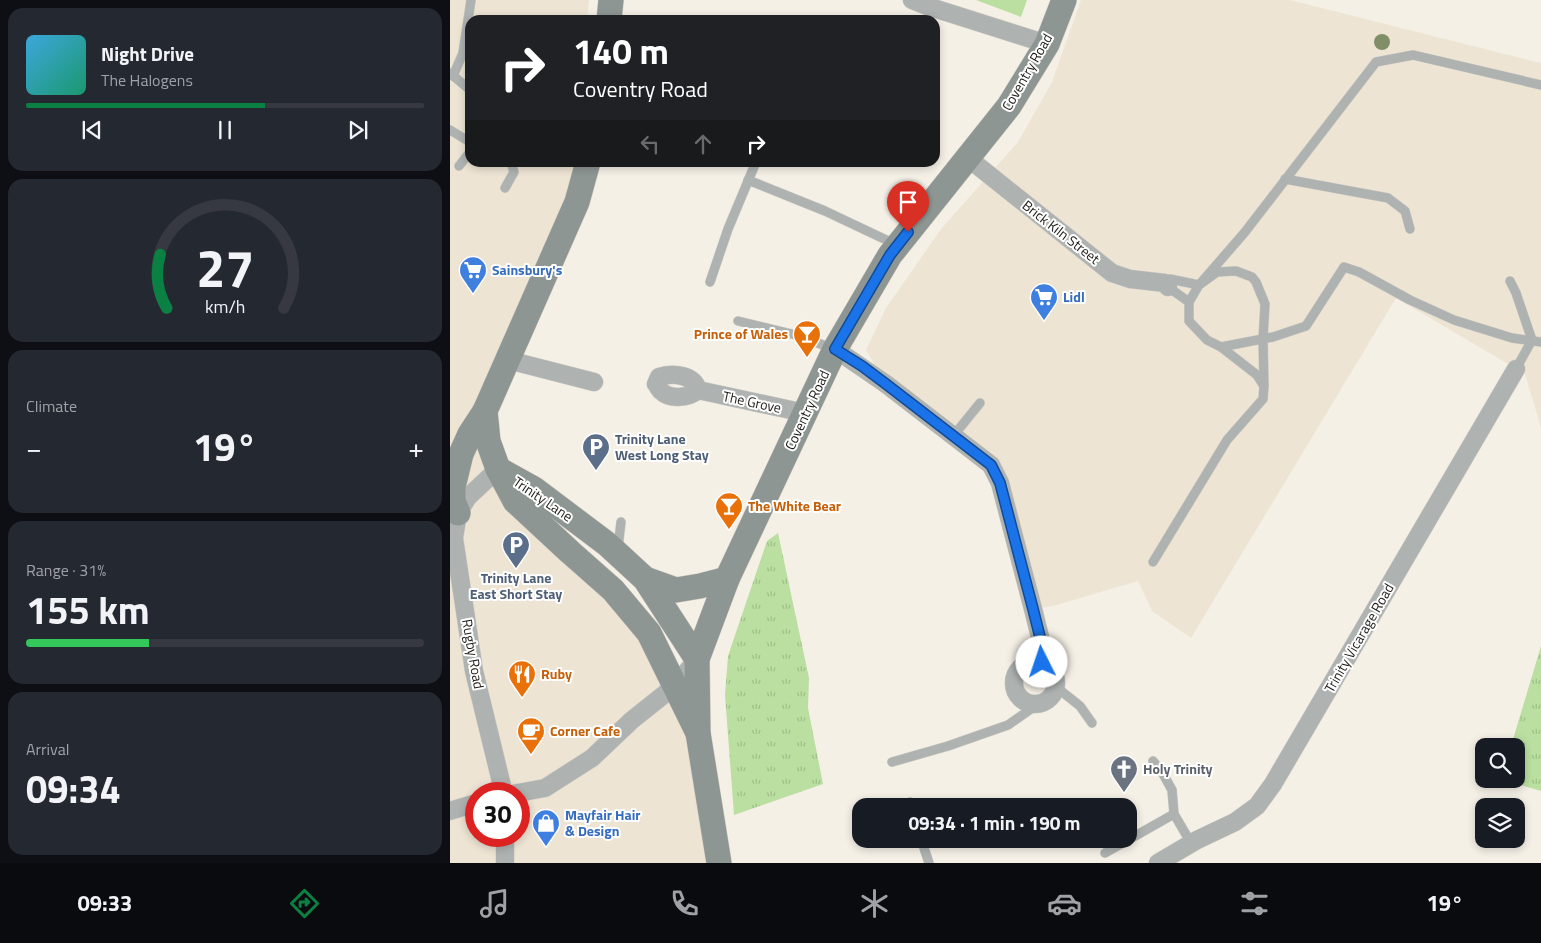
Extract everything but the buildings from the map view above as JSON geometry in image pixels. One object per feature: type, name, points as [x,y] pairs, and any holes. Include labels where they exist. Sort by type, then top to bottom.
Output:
[{"type":"main road","points":[[610,15],[611,0]]},
{"type":"main road","name":"Coventry Road","points":[[697,659],[727,578],[835,349],[890,255],[1009,106],[1047,44],[1064,0]]},
{"type":"main road","name":"Rugby Road","points":[[458,513],[453,501],[453,487],[461,454],[470,434],[485,411],[508,360],[577,202],[587,167]]},
{"type":"main road","name":"Rugby Road","points":[[485,411],[488,441],[498,469]]},
{"type":"main road","name":"Trinity Lane","points":[[498,469],[534,489],[617,554],[645,579],[697,659],[698,733],[719,863]]},
{"type":"main road","name":"Trinity Lane","points":[[498,469],[515,501],[613,590],[649,633],[698,733]]},
{"type":"main road","points":[[645,579],[676,590],[700,586],[727,578]]},
{"type":"street","points":[[912,0],[1047,44]]},
{"type":"street","name":"Brick Kiln Street","points":[[968,158],[1112,273],[1130,279],[1168,283]]},
{"type":"street","points":[[835,349],[862,366],[991,465],[1000,483],[1036,618],[1042,645],[1042,662]]},
{"type":"street","points":[[508,360],[594,382]]},
{"type":"street","name":"Trinity Vicarage Road","points":[[1158,863],[1191,843],[1235,822],[1257,806],[1273,784],[1516,369]]},
{"type":"street","name":"The Grove","points":[[698,390],[805,413]]},
{"type":"street","name":"Rugby Road","points":[[498,469],[468,497],[458,513],[452,538],[474,671],[501,782]]},
{"type":"street","name":"Coventry Road","points":[[530,791],[545,788],[592,758],[632,720],[676,685],[697,659]]},
{"type":"street","points":[[1028,662],[1042,662],[1053,671],[1056,687],[1048,700],[1038,704],[1030,704],[1017,694],[1014,683],[1015,676],[1022,666],[1028,662]]},
{"type":"street","points":[[450,811],[465,806]]},
{"type":"street","points":[[505,847],[505,863]]},
{"type":"lane","points":[[469,15],[471,0]]},
{"type":"lane","points":[[465,40],[463,53],[451,75],[465,86]]},
{"type":"lane","points":[[1264,386],[1257,375],[1221,347],[1207,340],[1189,321],[1189,302],[1199,285],[1245,232],[1376,62],[1413,55],[1541,85]]},
{"type":"lane","points":[[450,130],[465,139]]},
{"type":"lane","points":[[459,166],[465,159]]},
{"type":"lane","points":[[505,188],[514,172],[512,167]]},
{"type":"lane","points":[[710,282],[728,229],[754,167]]},
{"type":"lane","points":[[1285,179],[1388,198],[1405,211],[1410,229]]},
{"type":"lane","points":[[748,180],[824,210],[898,245]]},
{"type":"lane","points":[[1221,347],[1263,339],[1306,326],[1344,267],[1359,272],[1410,300],[1454,320],[1512,338],[1536,341]]},
{"type":"lane","points":[[1153,562],[1227,440],[1263,399],[1264,386],[1263,339],[1265,304],[1254,274],[1236,271],[1217,272],[1199,285],[1168,283]]},
{"type":"lane","points":[[1510,281],[1536,341]]},
{"type":"lane","points":[[1168,283],[1189,302]]},
{"type":"lane","points":[[738,321],[796,335],[835,349]]},
{"type":"lane","points":[[1516,369],[1536,341]]},
{"type":"lane","points":[[954,435],[980,403]]},
{"type":"lane","points":[[617,554],[621,522]]},
{"type":"lane","points":[[1056,687],[1080,706],[1092,723]]},
{"type":"lane","points":[[892,762],[948,746],[1008,725],[1038,704]]},
{"type":"lane","points":[[1153,761],[1172,790],[1174,814],[1191,843]]},
{"type":"lane","points":[[1105,853],[1174,814]]},
{"type":"lane","points":[[924,848],[929,863]]},
{"type":"shaded area","points":[[450,0],[589,0],[588,15],[465,15],[465,167],[585,167],[493,390],[498,470],[570,553],[676,685],[719,863],[450,863]]},
{"type":"shaded area","points":[[1081,0],[1290,0],[1541,63],[1541,428],[1525,374],[1396,298],[1191,638],[1152,611],[1138,581],[1053,606],[1033,609],[1000,483],[886,384],[866,350],[886,308],[941,229],[1018,142],[1052,82]]},
{"type":"green space","points":[[976,0],[1027,0],[1021,17]]},
{"type":"green space","points":[[778,533],[809,678],[808,708],[823,784],[734,815],[725,695],[728,656],[767,541]]},
{"type":"green space","points":[[1541,646],[1541,791],[1525,786],[1525,738],[1513,738]]},
{"type":"place","name":"Sainsbury's","points":[[473,294]]},
{"type":"place","name":"Lidl","points":[[1044,321]]},
{"type":"place","name":"Prince of Wales","points":[[807,358]]},
{"type":"place","name":"Trinity Lane West Long Stay","points":[[596,471]]},
{"type":"place","name":"The White Bear","points":[[729,530]]},
{"type":"place","name":"Trinity Lane East Short Stay","points":[[516,569]]},
{"type":"place","name":"Ruby","points":[[522,698]]},
{"type":"place","name":"Corner Cafe","points":[[531,755]]},
{"type":"place","name":"Holy Trinity","points":[[1124,793]]},
{"type":"place","name":"Mayfair Hair & Design","points":[[546,847]]},
{"type":"route","points":[[908,232],[890,255],[835,349],[862,366],[991,465],[1000,483],[1033,609],[1042,645],[1042,662]]}]
